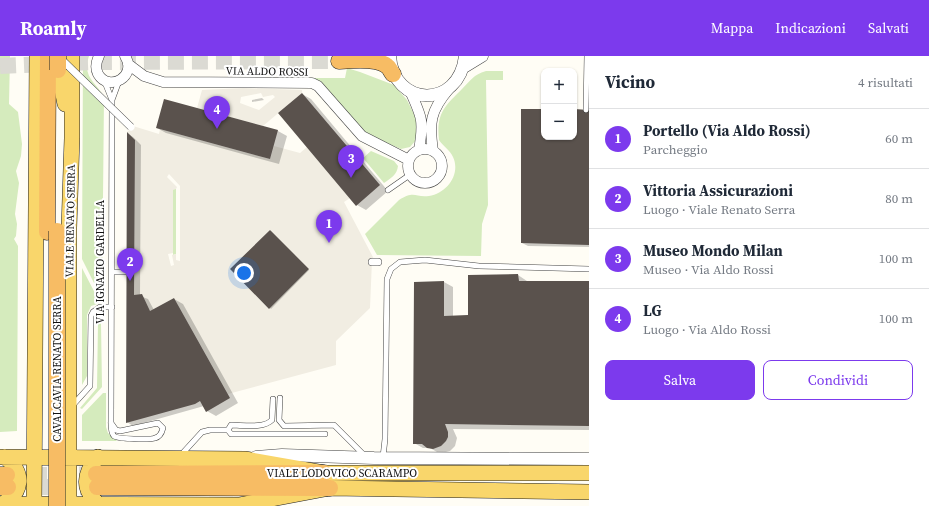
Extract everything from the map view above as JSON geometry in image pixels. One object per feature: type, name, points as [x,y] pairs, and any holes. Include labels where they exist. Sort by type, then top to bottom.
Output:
[{"type":"highway","points":[[51,59],[52,232]]},
{"type":"highway","points":[[339,61],[360,60],[380,62],[387,66],[393,74]]},
{"type":"highway","name":"CAVALCAVIA RENATO SERRA","points":[[52,232],[65,505]]},
{"type":"highway","name":"CAVALCAVIA RENATO SERRA","points":[[38,505],[52,232]]},
{"type":"highway","name":"VIALE LODOVICO SCARAMPO","points":[[324,473],[96,480],[330,488]]},
{"type":"main road","name":"VIALE RENATO SERRA","points":[[65,505],[69,457],[69,228],[72,138],[72,56]]},
{"type":"main road","points":[[51,59],[72,138],[52,232]]},
{"type":"main road","points":[[38,505],[35,458],[37,144],[51,59]]},
{"type":"main road","points":[[37,144],[52,232]]},
{"type":"main road","points":[[1,504],[13,496],[17,489],[18,482],[18,477],[12,463],[2,457]]},
{"type":"main road","name":"VIALE LODOVICO SCARAMPO","points":[[2,457],[245,458]]},
{"type":"main road","points":[[97,503],[88,492],[86,480],[90,467],[98,458]]},
{"type":"main road","points":[[245,458],[324,473]]},
{"type":"main road","name":"VIALE LODOVICO SCARAMPO","points":[[324,473],[589,473]]},
{"type":"main road","points":[[1,504],[65,505],[97,503],[239,505],[330,488]]},
{"type":"main road","name":"VIALE LODOVICO SCARAMPO","points":[[330,488],[589,492]]},
{"type":"street","name":"VIA IGNAZIO GARDELLA","points":[[99,56],[96,63],[96,70],[104,80]]},
{"type":"street","points":[[390,56],[390,65],[393,74],[400,84],[410,91],[430,95],[449,89]]},
{"type":"street","points":[[433,151],[430,129],[432,117],[439,102],[458,79],[465,62],[482,56]]},
{"type":"street","points":[[51,59],[131,128]]},
{"type":"street","name":"VIA IGNAZIO GARDELLA","points":[[122,79],[128,71],[127,60]]},
{"type":"street","name":"VIA ALDO ROSSI","points":[[127,60],[144,76],[155,80],[171,82],[312,83],[318,86],[362,136],[409,160]]},
{"type":"street","name":"VIA ALDO ROSSI","points":[[122,79],[144,76]]},
{"type":"street","points":[[104,80],[111,82],[122,79]]},
{"type":"street","points":[[410,91],[422,119],[422,133],[419,150]]},
{"type":"street","points":[[429,149],[441,159],[442,164],[439,175],[436,179],[425,183],[414,179],[411,174],[408,165],[409,160],[419,150],[429,149]]},
{"type":"street","name":"VIALE LODOVICO SCARAMPO","points":[[245,458],[282,455],[367,458],[589,459]]},
{"type":"street","points":[[239,505],[265,506]]},
{"type":"lane","points":[[586,110],[587,56]]},
{"type":"lane","name":"VIA IGNAZIO GARDELLA","points":[[112,100],[122,79]]},
{"type":"lane","name":"VIA IGNAZIO GARDELLA","points":[[104,80],[112,100],[111,424]]},
{"type":"lane","points":[[388,190],[411,174]]},
{"type":"lane","points":[[383,458],[385,439],[387,279],[390,270],[400,262],[425,260],[441,260],[479,266],[589,269]]},
{"type":"lane","points":[[112,272],[126,272]]},
{"type":"lane","points":[[69,409],[90,386],[91,316],[93,312],[100,307],[112,307]]},
{"type":"lane","points":[[280,398],[279,420],[284,426],[334,425],[367,458]]},
{"type":"lane","points":[[228,430],[232,425],[268,424],[272,420],[273,399]]},
{"type":"lane","points":[[158,423],[162,426],[163,430],[160,435],[155,438],[119,438],[113,435],[111,424],[116,430],[120,431],[158,423]]},
{"type":"lane","points":[[177,458],[202,432],[210,430],[228,430],[231,434],[325,434]]},
{"type":"green space","points":[[0,56],[10,56],[9,104],[18,112],[22,144],[21,156],[16,171],[19,183],[15,214],[17,224],[16,236],[14,239],[18,246],[17,431],[0,432]]},
{"type":"green space","points":[[83,56],[89,56],[87,63],[88,74],[104,97],[102,299],[82,259]]},
{"type":"green space","points":[[347,68],[394,85],[407,100],[415,116],[418,127],[416,140],[410,147],[401,149],[366,134],[320,82],[306,78],[345,78]]},
{"type":"green space","points":[[486,71],[503,71],[503,80],[486,80],[488,205],[482,224],[481,256],[377,255],[365,234],[399,200],[408,195],[429,196],[436,194],[447,187],[451,182],[454,176],[455,163],[452,155],[439,140],[438,131],[440,116],[446,105],[470,80],[478,74]]},
{"type":"green space","points":[[371,151],[394,161],[398,166],[395,174],[384,183],[363,158]]},
{"type":"green space","points":[[173,189],[176,189],[176,254],[173,255]]},
{"type":"green space","points":[[82,268],[98,299],[97,304],[91,306],[87,315],[87,376],[82,385]]},
{"type":"green space","points":[[98,323],[101,323],[102,387],[82,409],[80,408],[97,388]]},
{"type":"green space","points":[[103,393],[106,393],[106,427],[108,433],[117,441],[82,441],[82,415]]},
{"type":"shaded area","points":[[244,88],[302,90],[302,93],[263,126],[197,108],[202,90]],"holes":[[[261,93],[263,97],[273,95],[275,97],[259,110],[240,103],[241,97]]]},
{"type":"shaded area","points":[[133,126],[159,134],[160,129],[270,159],[274,146],[300,153],[307,147],[350,198],[344,202],[374,259],[372,260],[370,308],[336,341],[336,365],[228,394],[174,298],[150,311],[142,295],[134,295],[135,141],[127,132]],"holes":[[[169,174],[180,186],[180,261],[176,260],[176,254],[172,255],[174,265],[171,266],[168,254],[173,253],[173,190],[177,187],[167,177]],[[270,230],[309,269],[269,309],[230,269]]]},
{"type":"building","points":[[302,93],[380,185],[356,206],[278,113]]},
{"type":"building","points":[[164,99],[278,130],[270,159],[156,128]]},
{"type":"building","points":[[521,109],[541,109],[541,140],[577,140],[577,109],[589,110],[589,245],[521,243]]},
{"type":"building","points":[[127,132],[135,140],[134,295],[142,294],[150,311],[174,298],[230,398],[206,412],[200,401],[195,404],[126,423]]},
{"type":"building","points":[[270,230],[309,269],[269,309],[230,269]]},
{"type":"building","points":[[518,274],[519,281],[589,281],[589,426],[445,424],[448,437],[441,446],[433,449],[427,448],[422,444],[413,444],[414,282],[444,281],[444,316],[468,315],[468,275]]},
{"type":"tunnel","points":[[0,66],[96,62],[339,61]]},
{"type":"tunnel","points":[[7,475],[96,474]]},
{"type":"tunnel","points":[[8,487],[97,487]]},
{"type":"place","name":"LG","points":[[217,129]]},
{"type":"place","name":"Museo Mondo Milan","points":[[351,178]]},
{"type":"place","name":"Portello (Via Aldo Rossi)","points":[[329,243]]},
{"type":"place","name":"Vittoria Assicurazioni","points":[[130,281]]}]
